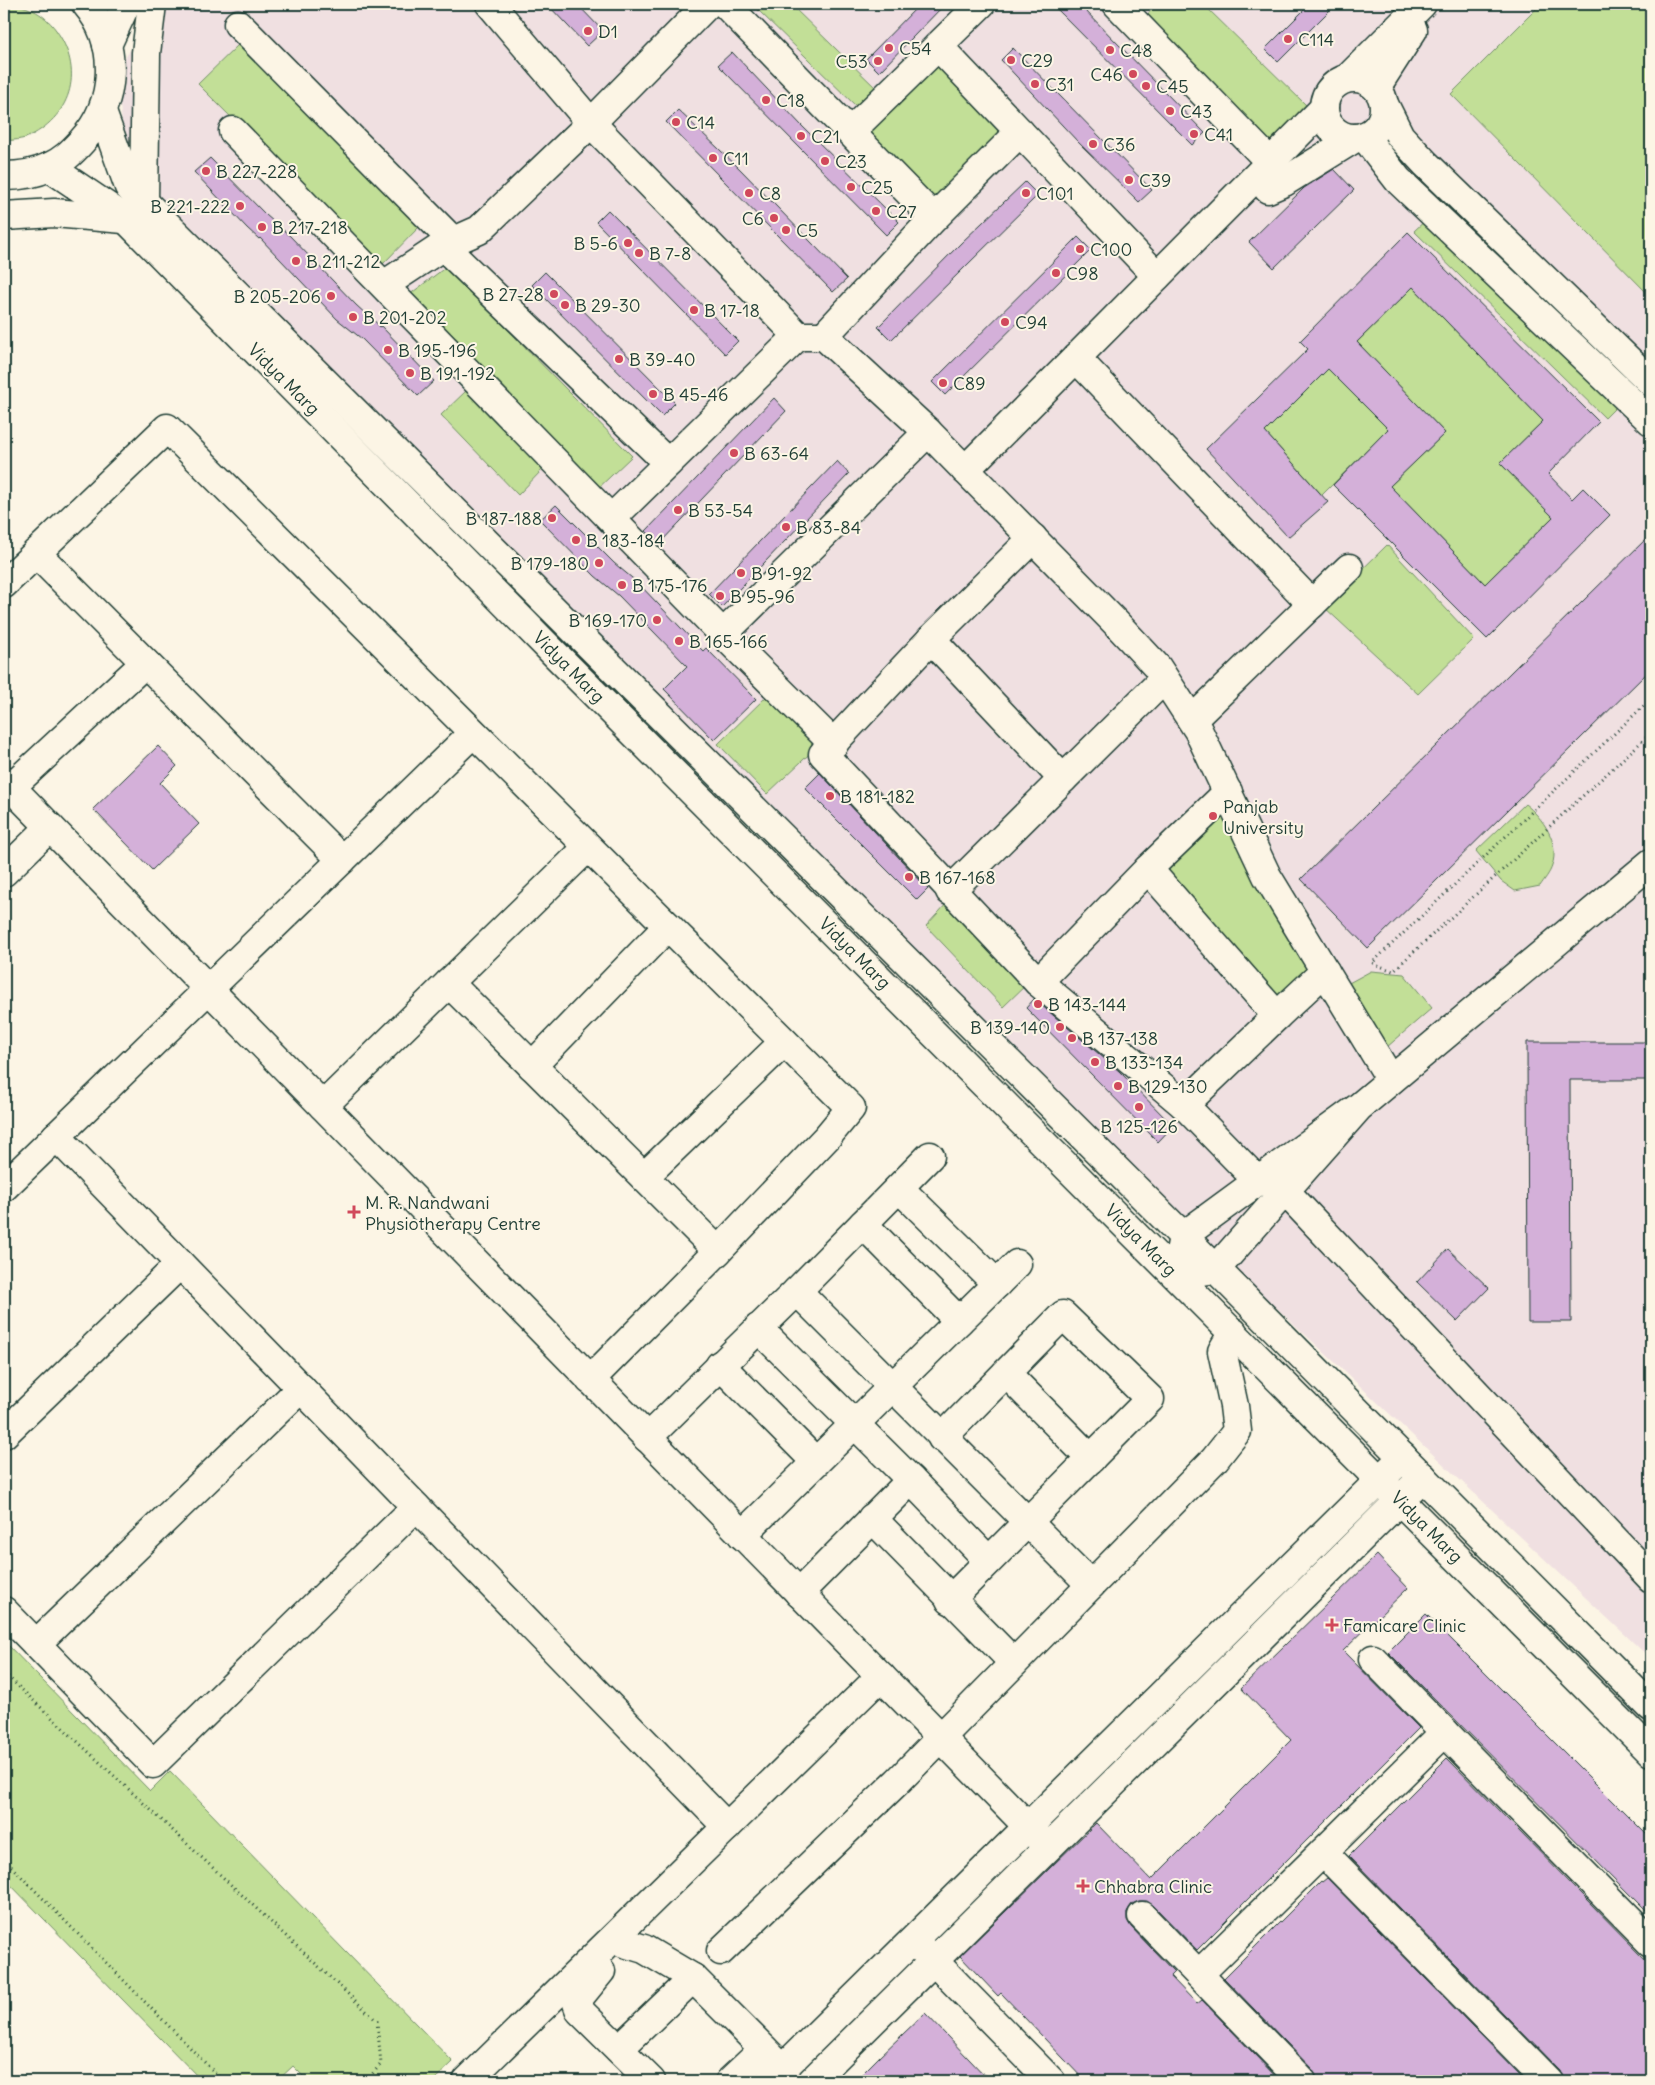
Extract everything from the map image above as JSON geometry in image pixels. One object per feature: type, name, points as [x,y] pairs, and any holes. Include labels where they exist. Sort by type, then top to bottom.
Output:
[{"type":"street","points":[[4,176],[31,174],[49,167],[69,155],[94,128],[102,112],[110,84],[107,45],[102,29],[86,4]]},
{"type":"street","points":[[107,45],[126,4]]},
{"type":"street","points":[[4,216],[135,210],[146,52],[152,4]]},
{"type":"street","points":[[490,4],[591,123],[810,336],[928,432],[1115,622],[1157,668],[1198,730],[1267,876],[1392,1080]]},
{"type":"street","points":[[384,285],[448,244],[479,230],[591,123],[708,4]]},
{"type":"street","points":[[724,4],[934,218]]},
{"type":"street","points":[[850,132],[981,4]]},
{"type":"street","points":[[1422,4],[1350,76],[1332,87],[1325,99],[1324,108],[1327,121],[1333,130],[1343,136],[1360,137],[1398,180],[1651,421]]},
{"type":"street","points":[[965,470],[1227,206],[1277,173],[1376,129],[1382,119],[1381,96],[1430,4]]},
{"type":"street","points":[[1131,8],[1277,173]]},
{"type":"street","points":[[238,24],[448,244],[668,463]]},
{"type":"street","points":[[938,46],[1157,276]]},
{"type":"street","points":[[1350,76],[1364,79],[1381,96],[1400,136],[1426,164],[1651,382]]},
{"type":"street","points":[[1277,173],[1324,108]]},
{"type":"street","name":"Vidya Marg","points":[[102,112],[129,187],[135,210],[562,660],[1651,1752]]},
{"type":"street","points":[[233,132],[612,518],[723,634],[834,744]]},
{"type":"street","points":[[612,518],[668,463],[810,336],[934,218],[1020,132]]},
{"type":"street","name":"Vidya Marg","points":[[49,167],[135,210],[1183,1236],[1651,1707]]},
{"type":"street","points":[[1076,358],[1312,604]]},
{"type":"street","points":[[4,584],[167,428],[851,1108],[718,1251],[590,1380]]},
{"type":"street","points":[[723,634],[928,432]]},
{"type":"street","points":[[1032,538],[931,639],[824,754],[950,891],[1038,982],[1184,1105],[1258,1181]]},
{"type":"street","points":[[36,553],[342,860]]},
{"type":"street","points":[[1192,720],[1349,568]]},
{"type":"street","points":[[931,639],[1063,779]]},
{"type":"street","points":[[145,663],[7,783],[1048,1847]]},
{"type":"street","points":[[950,891],[1164,679]]},
{"type":"street","points":[[4,1187],[473,733]]},
{"type":"street","points":[[1038,982],[1148,869],[1228,792]]},
{"type":"street","points":[[4,872],[50,826]]},
{"type":"street","points":[[323,1106],[588,847]]},
{"type":"street","points":[[1359,1108],[1216,1269],[1176,1275],[1183,1236],[1359,1108],[1651,863]]},
{"type":"street","points":[[1148,869],[1277,1016]]},
{"type":"street","points":[[532,1066],[668,926]]},
{"type":"street","points":[[1184,1105],[1325,970]]},
{"type":"street","points":[[449,983],[718,1251]]},
{"type":"street","points":[[644,1177],[784,1042]]},
{"type":"street","points":[[56,1136],[727,1827]]},
{"type":"street","points":[[647,1438],[797,1291],[930,1156]]},
{"type":"street","points":[[899,1188],[996,1284]]},
{"type":"street","points":[[1285,1191],[1651,1578]]},
{"type":"street","points":[[862,1224],[959,1321]]},
{"type":"street","points":[[4,1434],[180,1264]]},
{"type":"street","points":[[742,1535],[1017,1264]]},
{"type":"street","points":[[797,1291],[1091,1585]]},
{"type":"street","points":[[942,1438],[1064,1315],[1150,1399],[950,1600]]},
{"type":"street","points":[[758,1328],[911,1480],[988,1560]]},
{"type":"street","points":[[721,1951],[941,1738],[1216,1459],[1237,1431],[1234,1406],[1222,1351],[1233,1332]]},
{"type":"street","points":[[720,1365],[816,1462]]},
{"type":"street","points":[[1006,1373],[1091,1459]]},
{"type":"street","points":[[36,1644],[301,1388]]},
{"type":"street","points":[[620,1939],[644,1949],[693,1978],[764,2049],[776,2075],[1403,1457]]},
{"type":"street","points":[[812,2081],[1423,1477]]},
{"type":"street","points":[[799,1593],[911,1480]]},
{"type":"street","points":[[4,1611],[153,1764],[416,1507]]},
{"type":"street","points":[[872,1518],[950,1600],[1014,1663]]},
{"type":"street","points":[[1373,1659],[1651,1942]]},
{"type":"street","points":[[467,2081],[620,1939],[727,1827],[881,1676]]},
{"type":"street","points":[[1198,1974],[1445,1732]]},
{"type":"street","points":[[1323,1852],[1548,2081]]},
{"type":"street","points":[[1142,1916],[1302,2081]]},
{"type":"street","points":[[620,1939],[579,1998],[578,2003],[580,2011],[651,2081]]},
{"type":"street","points":[[913,1940],[1051,2081]]},
{"type":"street","points":[[619,2049],[693,1978]]},
{"type":"street","points":[[730,2081],[764,2049]]},
{"type":"path","points":[[1651,699],[1372,963],[1393,971],[1651,732]]},
{"type":"path","points":[[4,1673],[377,2020],[381,2064],[366,2081]]},
{"type":"path","points":[[4,1859],[223,2081]]},
{"type":"shaded area","name":"Panjab University","points":[[160,4],[1651,4],[1651,1659],[1136,1176],[128,171],[116,72]]},
{"type":"green space","points":[[4,4],[26,7],[45,18],[51,24],[65,45],[70,60],[71,75],[70,89],[65,103],[45,127],[30,136],[4,141]]},
{"type":"green space","points":[[756,4],[790,4],[880,92],[861,111],[754,6]]},
{"type":"green space","points":[[1157,4],[1203,4],[1308,107],[1270,146],[1142,20]]},
{"type":"green space","points":[[1541,4],[1651,4],[1651,297],[1451,94]]},
{"type":"green space","points":[[240,43],[421,225],[380,267],[198,84]]},
{"type":"green space","points":[[938,60],[1008,136],[931,207],[861,131]]},
{"type":"green space","points":[[1428,218],[1620,403],[1605,418],[1414,231]]},
{"type":"green space","points":[[446,267],[632,456],[592,494],[405,298]]},
{"type":"green space","points":[[1413,287],[1543,421],[1500,463],[1553,517],[1485,584],[1390,486],[1445,433],[1357,342]]},
{"type":"green space","points":[[1328,369],[1388,429],[1322,495],[1265,432]]},
{"type":"green space","points":[[467,390],[543,469],[518,495],[441,415]]},
{"type":"green space","points":[[1387,545],[1474,639],[1418,694],[1324,607]]},
{"type":"green space","points":[[769,694],[819,745],[767,794],[718,744]]},
{"type":"green space","points":[[1525,804],[1544,823],[1552,840],[1554,857],[1550,871],[1540,886],[1515,891],[1501,881],[1476,851]]},
{"type":"green space","points":[[1226,813],[1314,970],[1280,1003],[1164,872]]},
{"type":"green space","points":[[949,901],[1030,981],[1003,1007],[926,926]]},
{"type":"green space","points":[[1371,971],[1404,974],[1432,1008],[1387,1047],[1347,984]]},
{"type":"green space","points":[[4,1641],[150,1791],[170,1771],[453,2062],[433,2081],[308,2081],[293,2066],[277,2081],[202,2081],[4,1878]]},
{"type":"building","points":[[547,4],[577,4],[603,31],[587,46]]},
{"type":"building","points":[[920,4],[945,4],[879,72],[866,59]]},
{"type":"building","points":[[1052,4],[1079,4],[1205,133],[1192,145]]},
{"type":"building","points":[[1310,4],[1336,4],[1278,62],[1265,49]]},
{"type":"building","points":[[1013,48],[1152,190],[1139,202],[1078,142],[1001,60]]},
{"type":"building","points":[[732,52],[802,126],[899,222],[886,235],[718,65]]},
{"type":"building","points":[[678,110],[740,169],[847,279],[833,292],[666,122]]},
{"type":"building","points":[[210,158],[266,215],[290,236],[356,305],[381,326],[434,381],[418,396],[362,339],[337,319],[194,172]]},
{"type":"building","points":[[1334,169],[1354,190],[1274,268],[1249,242],[1304,188]]},
{"type":"building","points":[[1025,182],[1038,195],[891,340],[878,327],[961,243]]},
{"type":"building","points":[[608,210],[738,341],[725,354],[596,222]]},
{"type":"building","points":[[1408,232],[1599,422],[1548,474],[1572,499],[1583,488],[1610,515],[1487,639],[1333,485],[1388,429],[1328,369],[1265,432],[1328,502],[1288,537],[1206,449],[1308,349],[1300,341]],"holes":[[[1413,287],[1543,421],[1500,463],[1553,517],[1485,584],[1390,486],[1445,433],[1357,342]]]},
{"type":"building","points":[[1078,237],[1091,250],[945,395],[932,382]]},
{"type":"building","points":[[545,272],[675,403],[662,416],[532,285]]},
{"type":"building","points":[[774,398],[786,411],[659,544],[646,531]]},
{"type":"building","points":[[837,461],[849,474],[722,607],[709,594]]},
{"type":"building","points":[[556,505],[614,563],[638,583],[703,651],[706,648],[756,699],[714,740],[664,689],[687,666],[619,596],[595,576],[540,520]]},
{"type":"building","points":[[1651,534],[1651,669],[1368,948],[1301,879]]},
{"type":"building","points":[[158,746],[177,766],[160,783],[199,824],[152,870],[93,809]]},
{"type":"building","points":[[820,773],[928,889],[917,900],[805,788]]},
{"type":"building","points":[[1034,999],[1119,1071],[1173,1126],[1158,1142],[1026,1008]]},
{"type":"building","points":[[1527,1042],[1651,1042],[1651,1080],[1570,1080],[1571,1322],[1528,1322]]},
{"type":"building","points":[[1448,1249],[1489,1288],[1457,1321],[1417,1282]]},
{"type":"building","points":[[1377,1555],[1408,1588],[1343,1651],[1419,1728],[1197,1950],[1147,1901],[1139,1901],[1132,1904],[1127,1912],[1127,1920],[1131,1927],[1174,1972],[1170,1976],[1197,2004],[1202,2000],[1280,2081],[1085,2081],[1001,1993],[998,1996],[960,1956],[1096,1823],[1151,1880],[1291,1740],[1241,1688]]},
{"type":"building","points":[[1426,1614],[1651,1839],[1651,1916],[1388,1652]]},
{"type":"building","points":[[1447,1758],[1651,1965],[1651,2081],[1563,2081],[1559,2070],[1349,1856]]},
{"type":"building","points":[[1327,1878],[1526,2081],[1317,2081],[1313,2070],[1224,1978],[1321,1881]]},
{"type":"building","points":[[925,2013],[990,2081],[855,2081],[879,2057]]},
{"type":"place","name":"D1","points":[[588,31]]},
{"type":"place","name":"C114","points":[[1288,39]]},
{"type":"place","name":"C54","points":[[889,48]]},
{"type":"place","name":"C48","points":[[1110,50]]},
{"type":"place","name":"C29","points":[[1011,60]]},
{"type":"place","name":"C53","points":[[878,61]]},
{"type":"place","name":"C46","points":[[1133,74]]},
{"type":"place","name":"C31","points":[[1035,84]]},
{"type":"place","name":"C45","points":[[1146,86]]},
{"type":"place","name":"C18","points":[[766,100]]},
{"type":"place","name":"C43","points":[[1170,111]]},
{"type":"place","name":"C14","points":[[676,122]]},
{"type":"place","name":"C41","points":[[1194,134]]},
{"type":"place","name":"C21","points":[[801,136]]},
{"type":"place","name":"C36","points":[[1093,144]]},
{"type":"place","name":"C11","points":[[713,158]]},
{"type":"place","name":"C23","points":[[825,161]]},
{"type":"place","name":"B 227-228","points":[[206,171]]},
{"type":"place","name":"C39","points":[[1129,180]]},
{"type":"place","name":"C25","points":[[851,187]]},
{"type":"place","name":"C8","points":[[749,193]]},
{"type":"place","name":"C101","points":[[1026,193]]},
{"type":"place","name":"B 221-222","points":[[240,206]]},
{"type":"place","name":"C27","points":[[876,211]]},
{"type":"place","name":"C6","points":[[774,218]]},
{"type":"place","name":"B 217-218","points":[[262,227]]},
{"type":"place","name":"C5","points":[[786,230]]},
{"type":"place","name":"B 5-6","points":[[628,243]]},
{"type":"place","name":"C100","points":[[1080,249]]},
{"type":"place","name":"B 7-8","points":[[639,253]]},
{"type":"place","name":"B 211-212","points":[[296,261]]},
{"type":"place","name":"C98","points":[[1056,273]]},
{"type":"place","name":"B 27-28","points":[[554,294]]},
{"type":"place","name":"B 205-206","points":[[331,296]]},
{"type":"place","name":"B 29-30","points":[[565,305]]},
{"type":"place","name":"B 17-18","points":[[694,310]]},
{"type":"place","name":"B 201-202","points":[[353,317]]},
{"type":"place","name":"C94","points":[[1005,322]]},
{"type":"place","name":"B 195-196","points":[[388,350]]},
{"type":"place","name":"B 39-40","points":[[619,359]]},
{"type":"place","name":"B 191-192","points":[[410,373]]},
{"type":"place","name":"C89","points":[[943,383]]},
{"type":"place","name":"B 45-46","points":[[653,394]]},
{"type":"place","name":"B 63-64","points":[[734,453]]},
{"type":"place","name":"B 53-54","points":[[678,510]]},
{"type":"place","name":"B 187-188","points":[[552,518]]},
{"type":"place","name":"B 83-84","points":[[786,527]]},
{"type":"place","name":"B 183-184","points":[[576,540]]},
{"type":"place","name":"B 179-180","points":[[599,563]]},
{"type":"place","name":"B 91-92","points":[[741,573]]},
{"type":"place","name":"B 175-176","points":[[622,585]]},
{"type":"place","name":"B 95-96","points":[[720,596]]},
{"type":"place","name":"B 169-170","points":[[657,620]]},
{"type":"place","name":"B 165-166","points":[[679,641]]},
{"type":"place","name":"B 181-182","points":[[830,796]]},
{"type":"place","name":"Panjab University","points":[[1213,816]]},
{"type":"place","name":"B 167-168","points":[[909,877]]},
{"type":"place","name":"B 143-144","points":[[1038,1004]]},
{"type":"place","name":"B 139-140","points":[[1060,1027]]},
{"type":"place","name":"B 137-138","points":[[1072,1038]]},
{"type":"place","name":"B 133-134","points":[[1095,1062]]},
{"type":"place","name":"B 129-130","points":[[1118,1086]]},
{"type":"place","name":"B 125-126","points":[[1139,1107]]},
{"type":"place","name":"M. R. Nandwani Physiotherapy Centre","points":[[354,1212]]},
{"type":"place","name":"Famicare Clinic","points":[[1332,1625]]},
{"type":"place","name":"Chhabra Clinic","points":[[1083,1886]]}]
